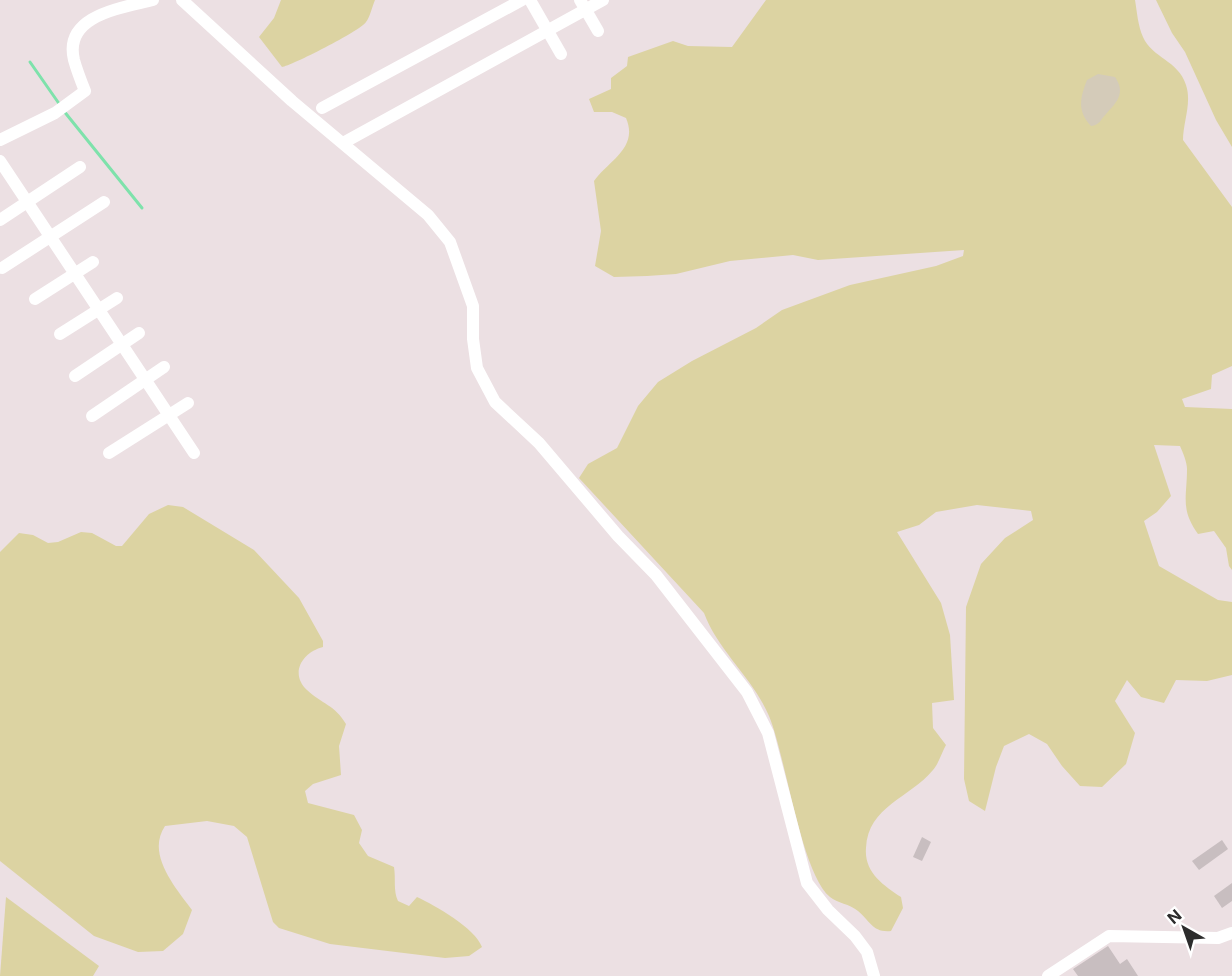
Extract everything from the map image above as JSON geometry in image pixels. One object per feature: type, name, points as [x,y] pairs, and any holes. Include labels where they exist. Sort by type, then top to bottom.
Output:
[{"type":"street","points":[[0,140],[55,113],[85,91],[74,58],[76,34],[81,25],[111,11],[153,0]]},
{"type":"street","points":[[182,0],[292,101],[428,215],[450,242],[473,306],[473,339],[477,368],[495,402],[539,443],[618,536],[656,575],[747,692],[768,733],[807,883],[828,910],[855,936],[867,952],[874,976]]},
{"type":"street","points":[[322,108],[522,0]]},
{"type":"street","points":[[530,0],[561,54]]},
{"type":"street","points":[[343,143],[547,30],[583,5],[603,0]]},
{"type":"street","points":[[583,5],[598,31]]},
{"type":"street","points":[[0,161],[167,416],[194,453]]},
{"type":"street","points":[[0,220],[80,167]]},
{"type":"street","points":[[2,268],[104,202]]},
{"type":"street","points":[[35,299],[93,262]]},
{"type":"street","points":[[60,334],[117,298]]},
{"type":"street","points":[[75,376],[139,333]]},
{"type":"street","points":[[92,416],[164,367]]},
{"type":"street","points":[[109,453],[188,403]]},
{"type":"street","points":[[1048,976],[1109,936],[1218,938],[1232,933]]},
{"type":"shaded area","points":[[281,0],[375,0],[367,20],[352,33],[282,67],[259,37],[274,18]]},
{"type":"shaded area","points":[[766,0],[1135,0],[1140,28],[1147,44],[1177,70],[1186,85],[1188,106],[1183,140],[1232,207],[1232,366],[1212,375],[1211,389],[1182,399],[1185,407],[1232,409],[1232,570],[1229,566],[1226,548],[1214,531],[1198,534],[1192,525],[1186,503],[1187,466],[1180,446],[1154,445],[1171,496],[1157,512],[1144,521],[1159,566],[1218,600],[1232,602],[1232,675],[1207,681],[1176,680],[1164,703],[1141,697],[1127,680],[1115,701],[1135,733],[1126,764],[1102,787],[1080,786],[1047,744],[1029,734],[1004,746],[985,811],[969,801],[964,779],[966,607],[981,564],[1005,538],[1033,520],[1031,511],[977,505],[936,512],[919,525],[897,532],[941,603],[950,635],[954,700],[932,703],[933,728],[946,745],[935,767],[924,780],[882,812],[874,822],[869,834],[866,857],[871,871],[881,883],[901,897],[903,908],[891,931],[876,928],[855,909],[830,897],[820,884],[802,840],[775,735],[762,702],[718,640],[704,613],[579,478],[588,464],[617,448],[638,406],[658,382],[692,361],[756,328],[782,310],[850,285],[936,266],[963,256],[964,250],[818,260],[793,255],[730,261],[676,274],[614,277],[595,266],[601,231],[594,181],[625,146],[629,128],[626,118],[612,112],[594,112],[589,99],[611,89],[611,78],[627,66],[628,57],[673,41],[688,46],[732,47]]},
{"type":"shaded area","points":[[1156,0],[1232,0],[1232,147],[1216,120],[1185,52],[1172,33]]},
{"type":"shaded area","points":[[1098,74],[1115,77],[1120,93],[1117,101],[1100,122],[1091,126],[1083,115],[1081,99],[1087,80]]},
{"type":"shaded area","points":[[168,505],[183,507],[254,550],[299,598],[323,641],[323,647],[304,658],[299,677],[307,690],[333,709],[346,724],[339,746],[341,775],[313,784],[305,791],[308,803],[354,815],[362,830],[359,843],[368,856],[394,867],[398,901],[409,906],[417,897],[463,925],[472,932],[482,947],[469,956],[445,958],[330,944],[279,928],[273,922],[247,837],[234,826],[207,821],[165,826],[160,837],[161,859],[171,881],[192,910],[183,934],[163,951],[138,952],[94,936],[0,861],[0,552],[19,533],[33,535],[48,543],[58,542],[81,532],[92,533],[116,546],[122,546],[149,514]]},
{"type":"shaded area","points":[[6,897],[99,966],[93,976],[0,976]]},
{"type":"building","points":[[922,837],[931,842],[922,861],[913,857]]},
{"type":"building","points":[[1222,840],[1228,849],[1199,870],[1192,861]]},
{"type":"building","points":[[1232,883],[1232,901],[1222,908],[1214,896]]},
{"type":"building","points":[[1108,946],[1120,964],[1127,959],[1138,976],[1078,976],[1073,969]]},
{"type":"waterway","points":[[30,62],[60,105]]},
{"type":"waterway","points":[[63,110],[142,208]]}]
